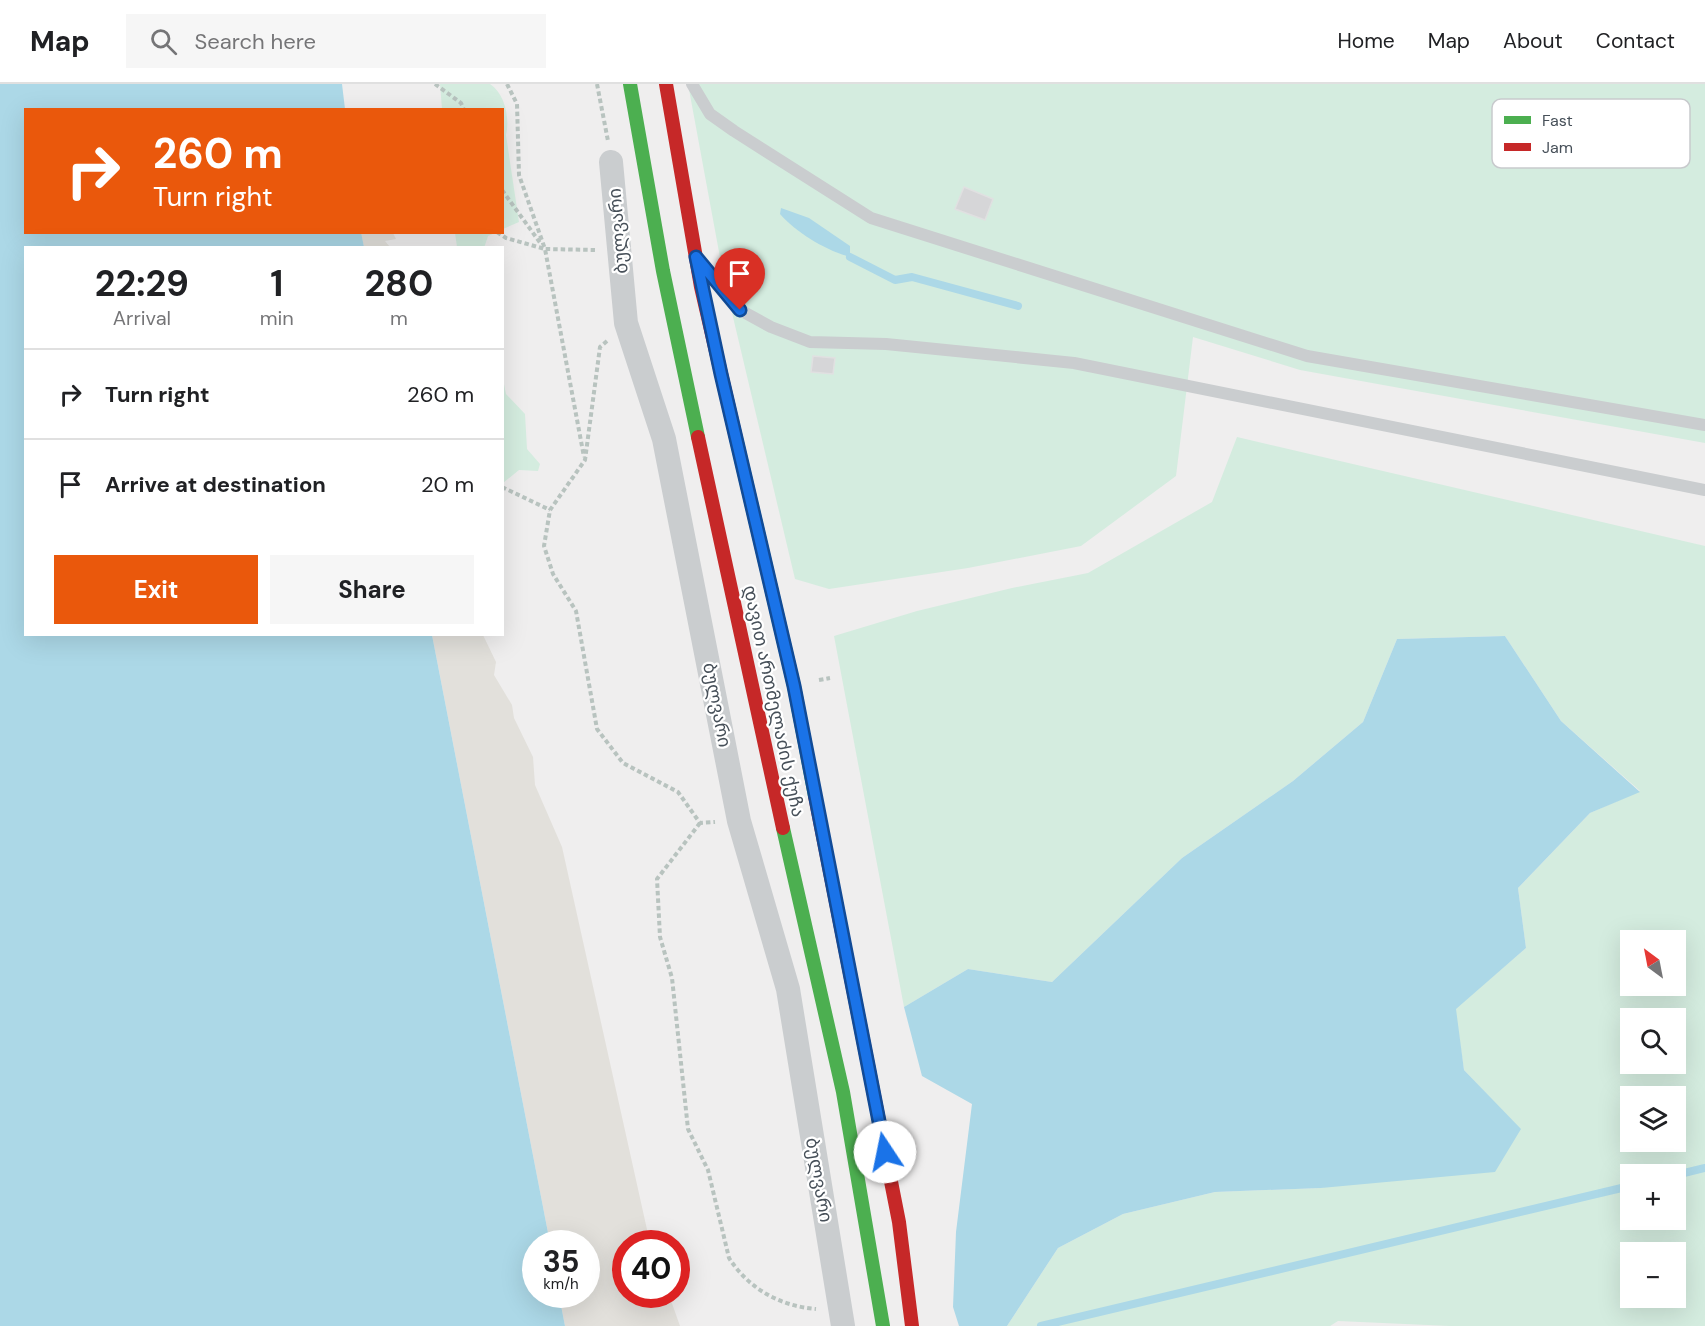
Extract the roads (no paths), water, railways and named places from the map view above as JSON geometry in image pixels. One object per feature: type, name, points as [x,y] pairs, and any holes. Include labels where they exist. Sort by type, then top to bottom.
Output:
[{"type":"street","name":"დავით ართმელაძის ქუჩა","points":[[630,84],[663,271],[753,697],[843,1092],[883,1326]]},
{"type":"street","name":"დავით ართმელაძის ქუჩა","points":[[666,84],[703,298],[797,698],[899,1222],[912,1326]]},
{"type":"street","name":"ბულვარი","points":[[611,162],[626,323],[664,439],[740,821],[788,989],[842,1318]]},
{"type":"lane","points":[[692,84],[710,114],[871,218],[1307,356],[1705,425]]},
{"type":"lane","points":[[696,257],[740,310],[771,327],[810,342],[886,344],[1074,363],[1705,490]]},
{"type":"water","points":[[0,84],[342,84],[345,108],[24,108],[24,234],[361,234],[364,246],[24,246],[24,636],[432,636],[547,1230],[522,1230],[522,1308],[562,1308],[565,1326],[0,1326]]},
{"type":"water","points":[[781,208],[809,218],[850,246],[850,257],[831,250],[803,234],[780,214]]},
{"type":"water","points":[[1505,636],[1561,721],[1640,792],[1590,813],[1518,888],[1526,948],[1456,1009],[1464,1070],[1521,1129],[1495,1172],[1321,1188],[1215,1192],[1123,1214],[1058,1248],[1007,1326],[959,1326],[953,1307],[956,1232],[972,1104],[922,1076],[904,1007],[968,969],[1052,982],[1182,858],[1293,781],[1363,722],[1397,639]]},
{"type":"waterway","points":[[850,257],[895,280],[912,277],[1018,306]]},
{"type":"waterway","points":[[1686,1173],[1705,1168]]},
{"type":"waterway","points":[[1041,1326],[1620,1188]]}]
